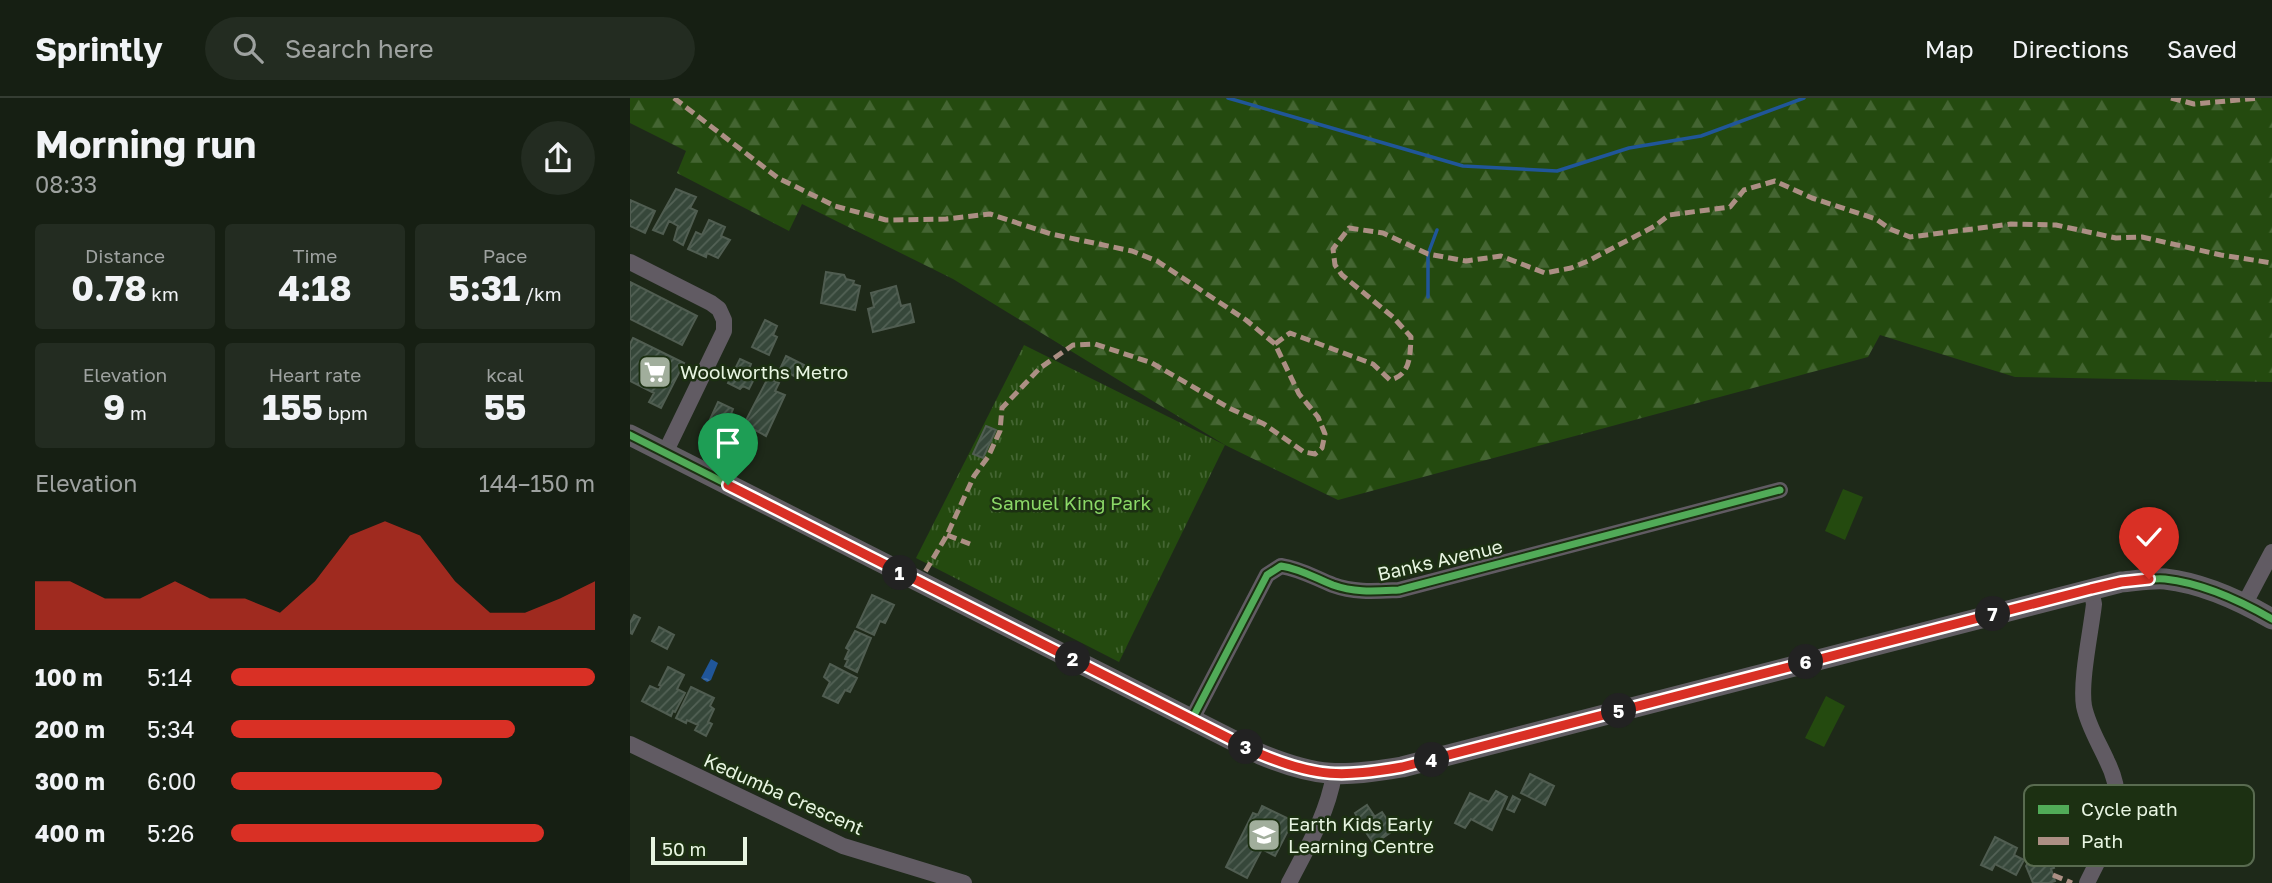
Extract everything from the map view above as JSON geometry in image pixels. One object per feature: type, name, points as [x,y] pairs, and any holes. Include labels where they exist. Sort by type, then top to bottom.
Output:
[{"type":"main road","points":[[630,435],[1287,765],[1334,775],[1402,767],[2121,582],[2164,579],[2208,590],[2272,619]]},
{"type":"street","points":[[630,262],[711,303],[719,309],[724,320],[720,342],[665,453]]},
{"type":"street","name":"Banks Avenue","points":[[1192,719],[1267,575],[1281,566],[1297,568],[1334,585],[1364,592],[1399,590],[1780,490]]},
{"type":"street","points":[[2244,605],[2272,552]]},
{"type":"street","points":[[2091,589],[2094,604],[2083,697],[2089,724],[2117,785]]},
{"type":"street","name":"Kedumba Crescent","points":[[630,744],[843,846],[964,883]]},
{"type":"street","points":[[1289,883],[1324,815],[1334,775]]},
{"type":"street","points":[[2087,883],[2095,866]]},
{"type":"green space","points":[[630,98],[2272,98],[2272,382],[2015,377],[1880,335],[1868,357],[1338,500],[1225,445],[953,279],[802,204],[789,231],[677,173],[686,151],[630,123]]},
{"type":"green space","name":"Samuel King Park","points":[[1024,345],[1225,445],[1119,662],[916,558]]},
{"type":"green space","points":[[1843,489],[1863,497],[1845,540],[1825,531]]},
{"type":"green space","points":[[1826,696],[1845,706],[1824,747],[1805,738]]},
{"type":"water","points":[[711,659],[718,663],[711,680],[707,682],[701,678]]},
{"type":"building","points":[[676,189],[696,197],[690,208],[697,211],[683,245],[674,240],[678,226],[669,221],[663,234],[653,230]]},
{"type":"building","points":[[630,200],[655,211],[645,233],[630,226]]},
{"type":"building","points":[[709,220],[725,227],[721,236],[730,240],[718,258],[707,253],[706,257],[688,249],[696,232],[702,235]]},
{"type":"building","points":[[826,272],[844,275],[846,279],[854,281],[853,284],[860,286],[855,310],[821,303]]},
{"type":"building","points":[[630,282],[697,316],[682,345],[630,319]]},
{"type":"building","points":[[896,286],[901,306],[910,304],[914,322],[873,332],[868,309],[874,307],[871,293]]},
{"type":"building","points":[[765,320],[777,326],[773,335],[777,337],[769,355],[752,347]]},
{"type":"building","name":"Woolworths Metro","points":[[633,338],[684,363],[661,408],[649,402],[654,393],[630,381],[630,344]]},
{"type":"building","points":[[786,356],[804,365],[798,378],[780,369]]},
{"type":"building","points":[[740,359],[751,364],[749,369],[757,373],[749,389],[743,386],[740,389],[728,383]]},
{"type":"building","points":[[768,378],[779,383],[775,391],[785,395],[766,436],[744,424]]},
{"type":"building","points":[[718,402],[733,409],[731,414],[734,415],[727,431],[721,428],[718,434],[706,428]]},
{"type":"building","points":[[986,426],[996,430],[983,458],[973,454]]},
{"type":"building","points":[[872,595],[894,605],[885,623],[880,621],[874,635],[857,627]]},
{"type":"building","points":[[634,615],[640,618],[632,634],[630,623]]},
{"type":"building","points":[[659,627],[674,635],[667,649],[652,641]]},
{"type":"building","points":[[855,631],[871,638],[857,672],[845,666],[849,650],[846,648]]},
{"type":"building","points":[[830,664],[857,678],[850,692],[845,690],[838,703],[823,696],[830,682],[824,677]]},
{"type":"building","points":[[668,667],[684,675],[677,689],[685,693],[671,716],[642,701],[650,686],[659,690]]},
{"type":"building","points":[[691,687],[714,698],[710,706],[714,709],[708,722],[712,724],[706,736],[695,730],[698,725],[676,718]]},
{"type":"building","points":[[1530,774],[1554,786],[1545,805],[1521,793]]},
{"type":"building","points":[[1496,791],[1507,797],[1492,830],[1471,819],[1465,828],[1455,823],[1470,793],[1489,802]]},
{"type":"building","points":[[1513,796],[1520,800],[1514,812],[1507,809]]},
{"type":"building","points":[[1367,805],[1375,817],[1362,825],[1355,813]]},
{"type":"building","name":"Earth Kids Early Learning Centre","points":[[1262,806],[1293,821],[1275,856],[1262,849],[1247,878],[1226,867],[1253,813],[1258,815]]},
{"type":"building","points":[[1382,812],[1394,830],[1374,844],[1361,825]]},
{"type":"building","points":[[1995,837],[2017,848],[2014,855],[2024,860],[2016,875],[1995,864],[1992,870],[1981,865]]},
{"type":"building","points":[[2026,866],[2053,866],[2051,869],[2055,881],[2033,883]]},
{"type":"waterway","points":[[1228,98],[1463,166],[1557,171],[1629,148],[1701,136],[1804,98]]},
{"type":"waterway","points":[[1428,297],[1428,254],[1437,230]]},
{"type":"marked path","points":[[674,98],[778,178],[835,206],[886,220],[946,219],[990,214],[1051,234],[1132,251],[1157,261],[1246,320],[1275,344],[1299,394],[1318,417],[1325,434],[1322,448],[1315,454],[1304,452],[1264,424],[1231,409],[1152,363],[1095,344],[1073,345],[1040,368],[1002,408],[1000,431],[988,457],[974,476],[947,535],[919,582]]},
{"type":"marked path","points":[[2171,98],[2194,104],[2260,98]]},
{"type":"marked path","points":[[1275,344],[1290,333],[1373,364],[1390,380],[1406,369],[1411,337],[1393,317],[1342,275],[1335,265],[1333,249],[1349,228],[1383,233],[1428,254],[1466,261],[1501,256],[1545,273],[1571,268],[1588,261],[1655,226],[1669,215],[1730,207],[1744,190],[1775,181],[1812,198],[1876,219],[1890,229],[1910,237],[2011,224],[2056,225],[2116,238],[2142,237],[2221,255],[2272,263]]},
{"type":"marked path","points":[[947,535],[970,544]]},
{"type":"marked path","points":[[2053,875],[2072,883]]},
{"type":"cycle path","points":[[630,435],[1260,754],[1298,768],[1330,773],[1363,773],[1402,767],[2121,582],[2159,579],[2193,584],[2234,599],[2272,619]]},
{"type":"cycle path","points":[[1192,719],[1267,575],[1281,566],[1349,589],[1399,590],[1780,490]]},
{"type":"place","name":"Woolworths Metro","points":[[655,372]]},
{"type":"place","name":"Earth Kids Early Learning Centre","points":[[1264,835]]},
{"type":"route","points":[[728,485],[1260,754],[1308,771],[1334,775],[1371,773],[1402,767],[2091,589],[2149,579]]}]
